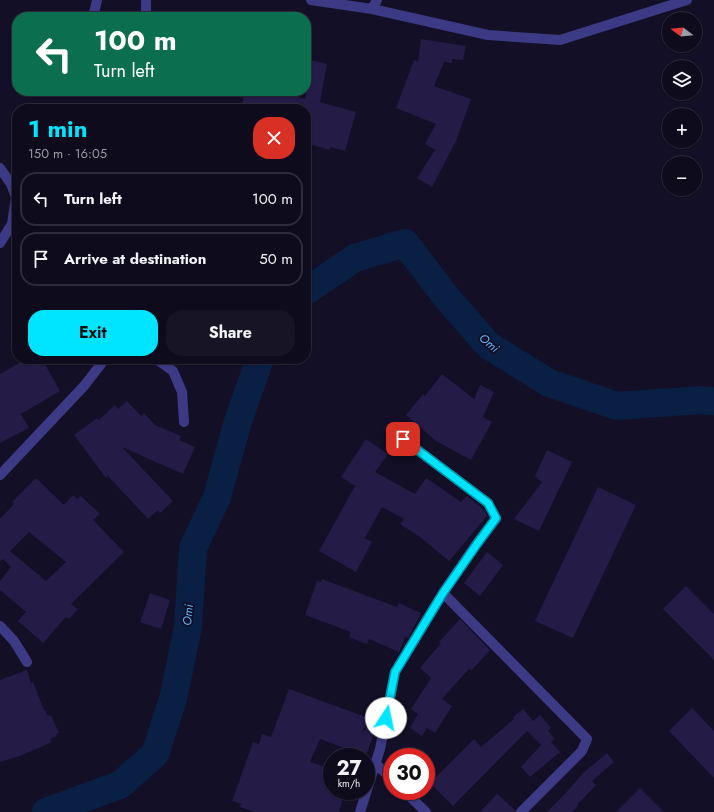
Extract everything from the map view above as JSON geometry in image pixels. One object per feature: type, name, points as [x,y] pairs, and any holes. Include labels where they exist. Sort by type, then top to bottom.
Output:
[{"type":"street","points":[[94,12],[97,0]]},
{"type":"street","points":[[146,0],[146,12]]},
{"type":"street","points":[[311,0],[375,5],[488,34],[560,40],[687,0]]},
{"type":"street","points":[[0,168],[12,186]]},
{"type":"street","points":[[0,243],[12,228]]},
{"type":"street","points":[[0,475],[84,386],[101,364]]},
{"type":"street","points":[[163,364],[173,371],[182,392],[184,422]]},
{"type":"street","points":[[360,812],[380,749],[395,672],[443,593],[496,518],[488,503],[403,439]]},
{"type":"street","points":[[443,593],[587,739],[582,751],[521,812]]},
{"type":"street","points":[[0,626],[14,641],[27,662]]},
{"type":"street","points":[[376,764],[383,771]]},
{"type":"street","points":[[413,800],[426,812]]},
{"type":"building","points":[[421,39],[466,46],[463,60],[452,59],[452,63],[444,62],[434,86],[471,99],[456,141],[432,187],[417,178],[435,150],[425,144],[436,124],[396,108],[414,60],[418,61]]},
{"type":"building","points":[[311,60],[327,64],[320,102],[356,112],[345,151],[330,147],[330,150],[311,144],[311,104],[242,104],[244,96],[292,96],[306,99],[306,96],[311,96]]},
{"type":"building","points":[[17,364],[45,364],[60,391],[21,414],[29,428],[0,443],[0,374]]},
{"type":"building","points":[[442,374],[474,399],[480,385],[494,392],[483,417],[492,422],[471,460],[436,441],[406,415],[423,394],[425,396]]},
{"type":"building","points":[[127,401],[141,416],[144,413],[155,425],[181,436],[179,440],[195,447],[183,474],[122,447],[173,501],[160,513],[158,510],[148,519],[108,476],[106,478],[74,435],[97,418],[99,420],[115,405],[118,409]]},
{"type":"building","points":[[366,439],[388,454],[375,472],[415,494],[426,478],[461,502],[467,496],[484,510],[487,516],[449,561],[420,537],[400,524],[404,519],[382,507],[365,538],[372,542],[356,572],[319,551],[355,486],[341,477]]},
{"type":"building","points":[[547,450],[572,462],[539,531],[514,519],[542,482],[535,476]]},
{"type":"building","points":[[36,478],[64,505],[73,495],[77,499],[81,496],[100,514],[93,520],[124,552],[71,604],[78,609],[69,619],[66,617],[43,643],[18,621],[26,612],[0,590],[0,581],[11,567],[3,559],[0,561],[0,519],[14,504],[12,502]],"holes":[[[29,532],[66,562],[46,581],[10,551]]]},
{"type":"building","points":[[598,487],[636,505],[573,638],[535,621]]},
{"type":"building","points":[[487,552],[503,565],[480,596],[464,583]]},
{"type":"building","points":[[322,579],[397,607],[399,603],[421,613],[408,638],[405,637],[399,652],[369,639],[367,644],[349,637],[351,632],[305,615],[317,581],[321,582]]},
{"type":"building","points":[[686,586],[714,614],[714,660],[663,609]]},
{"type":"building","points":[[150,593],[170,600],[161,629],[140,622]]},
{"type":"building","points":[[460,619],[490,650],[471,671],[469,669],[442,699],[452,706],[435,733],[427,728],[422,736],[410,728],[418,714],[411,709],[431,678],[420,668],[441,643],[439,642]]},
{"type":"building","points":[[27,670],[31,683],[33,682],[44,710],[48,716],[51,715],[59,733],[56,734],[57,736],[50,739],[52,742],[20,756],[0,762],[0,680]]},
{"type":"building","points":[[289,689],[369,718],[362,733],[380,712],[379,720],[369,748],[344,748],[320,739],[310,762],[323,766],[323,800],[342,800],[339,812],[255,812],[240,807],[241,804],[232,801],[253,742],[259,744],[262,734],[271,737]]},
{"type":"building","points":[[692,708],[714,731],[714,778],[669,731]]},
{"type":"building","points":[[523,709],[533,721],[540,715],[551,728],[548,731],[555,739],[551,742],[560,752],[530,777],[521,767],[541,745],[527,731],[453,806],[435,788],[435,778],[474,739],[481,747],[514,719],[513,717]]},
{"type":"building","points":[[607,753],[614,762],[592,781],[596,785],[572,812],[547,812],[584,772]]},
{"type":"building","points":[[640,788],[664,812],[616,812]]},
{"type":"building","points":[[497,794],[515,810],[515,812],[480,812]]},
{"type":"waterway","name":"Omi","points":[[311,288],[355,258],[405,243],[447,298],[488,345],[549,383],[617,406],[700,400],[714,401]]},
{"type":"waterway","name":"Omi","points":[[46,812],[120,785],[155,754],[173,699],[188,627],[193,548],[217,497],[238,421],[258,364]]},
{"type":"route","points":[[386,718],[395,672],[443,593],[496,518],[488,503],[403,439]]}]
